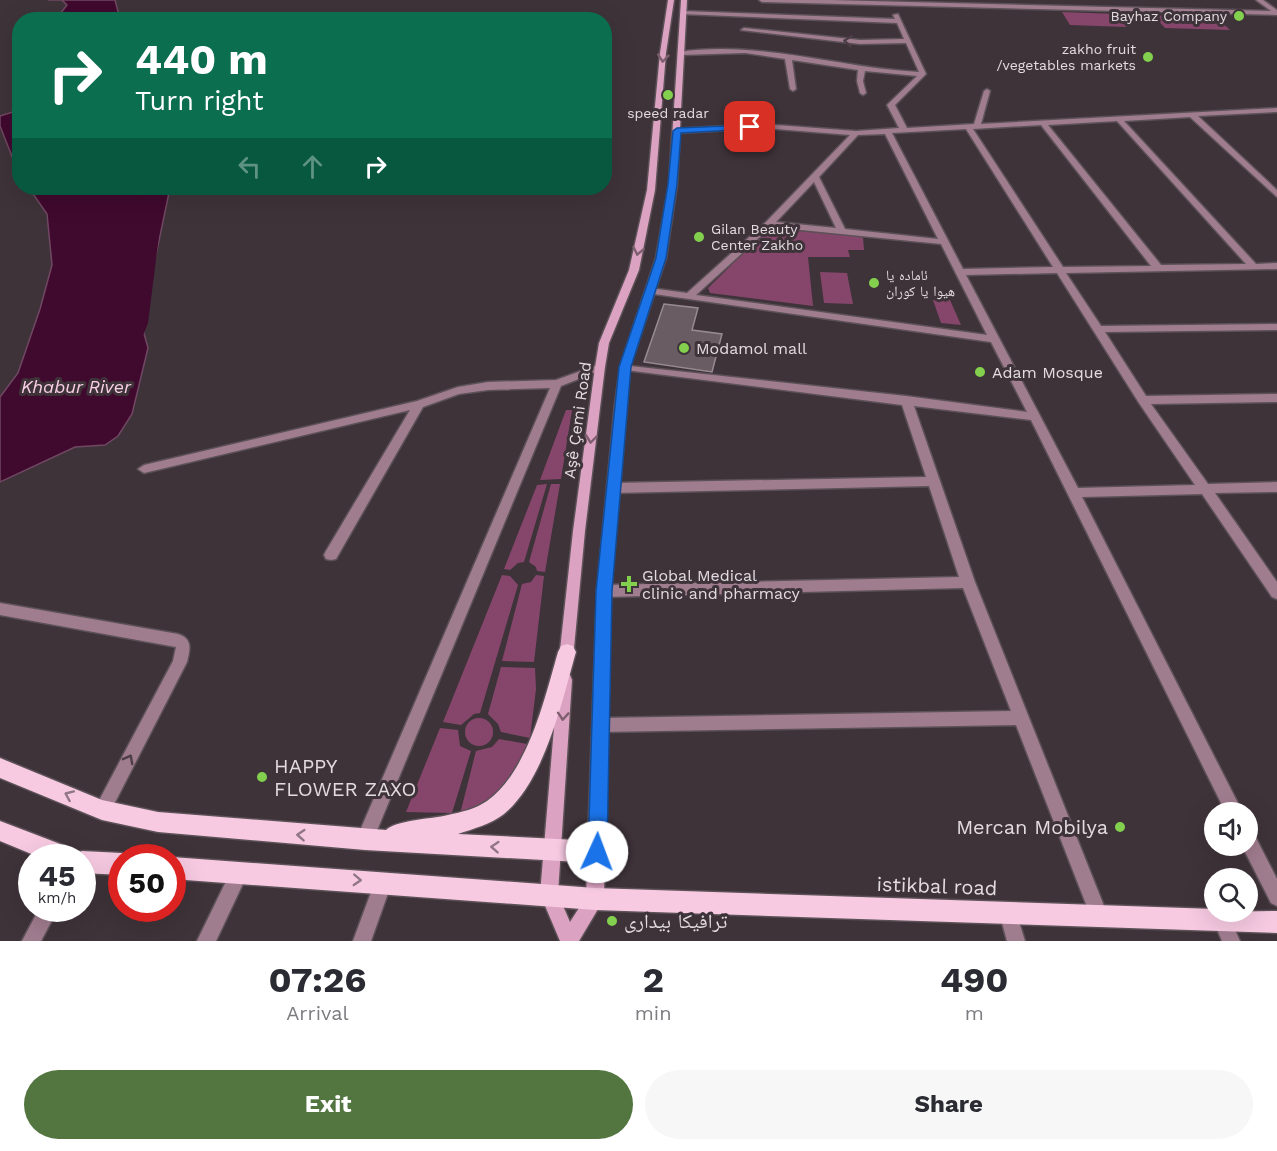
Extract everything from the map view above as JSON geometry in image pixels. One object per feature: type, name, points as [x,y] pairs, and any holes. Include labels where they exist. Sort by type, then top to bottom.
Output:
[{"type":"main road","name":"Aşê Çemi Road","points":[[549,894],[567,652],[579,531],[600,367],[604,344],[633,270],[651,190],[670,0]]},
{"type":"main road","points":[[569,941],[595,899],[604,591],[625,367],[661,258],[673,184],[684,0]]},
{"type":"main road","points":[[365,839],[434,828],[472,818],[497,807],[518,781],[535,749],[550,711],[567,652]]},
{"type":"main road","points":[[0,768],[102,810],[158,822],[365,839],[597,852]]},
{"type":"main road","points":[[0,831],[33,844]]},
{"type":"main road","name":"istikbal road","points":[[186,869],[595,899],[1204,919]]},
{"type":"main road","points":[[549,894],[569,941]]},
{"type":"main road","name":"istikbal road","points":[[1258,921],[1277,922]]},
{"type":"street","points":[[762,0],[954,2],[1277,13]]},
{"type":"street","points":[[1016,0],[1021,6]]},
{"type":"street","points":[[1073,0],[1079,8]]},
{"type":"street","points":[[1259,0],[1277,13]]},
{"type":"street","points":[[891,2],[906,41],[923,74]]},
{"type":"street","points":[[683,13],[899,21]]},
{"type":"street","points":[[736,16],[744,30],[745,45]]},
{"type":"street","points":[[744,30],[860,42],[906,41]]},
{"type":"street","points":[[681,53],[745,45],[788,58],[862,69],[923,74]]},
{"type":"street","points":[[788,58],[793,89]]},
{"type":"street","points":[[862,69],[860,81],[863,93]]},
{"type":"street","points":[[904,130],[891,105],[923,74]]},
{"type":"street","points":[[972,127],[987,91]]},
{"type":"street","points":[[677,131],[763,126],[856,133],[1277,110]]},
{"type":"street","points":[[1191,114],[1277,195]]},
{"type":"street","points":[[1119,119],[1254,267]]},
{"type":"street","points":[[1043,123],[1159,269]]},
{"type":"street","points":[[972,127],[1058,270],[1143,400],[1277,593]]},
{"type":"street","points":[[887,131],[1074,493],[1229,802]]},
{"type":"street","points":[[688,297],[769,224],[856,133]]},
{"type":"street","points":[[815,177],[842,231]]},
{"type":"street","points":[[769,224],[945,242]]},
{"type":"street","points":[[961,272],[1277,266]]},
{"type":"street","points":[[650,291],[995,339]]},
{"type":"street","points":[[1097,329],[1277,327]]},
{"type":"street","points":[[144,469],[419,404],[458,391],[488,386],[557,384],[600,367]]},
{"type":"street","points":[[625,367],[1035,417]]},
{"type":"street","points":[[365,839],[557,384]]},
{"type":"street","points":[[1143,400],[1277,398]]},
{"type":"street","points":[[906,400],[968,582],[1099,916]]},
{"type":"street","points":[[330,555],[419,404]]},
{"type":"street","points":[[614,488],[933,481]]},
{"type":"street","points":[[1074,493],[1277,487]]},
{"type":"street","points":[[604,591],[968,582]]},
{"type":"street","points":[[3,613],[178,640],[184,645],[180,662],[102,810]]},
{"type":"street","points":[[601,725],[1022,718]]},
{"type":"street","points":[[1256,856],[1277,897]]},
{"type":"street","points":[[206,941],[239,873]]},
{"type":"street","points":[[362,941],[383,882]]},
{"type":"street","points":[[1008,912],[1016,941]]},
{"type":"street","points":[[31,941],[42,922]]},
{"type":"street","points":[[1223,922],[1231,941]]},
{"type":"shaded area","points":[[1062,12],[1117,14],[1127,27],[1070,25]]},
{"type":"shaded area","points":[[1153,15],[1216,17],[1230,30],[1165,28]]},
{"type":"shaded area","points":[[769,228],[863,237],[864,250],[848,250],[850,257],[808,257],[813,306],[710,293],[708,288]]},
{"type":"shaded area","points":[[820,272],[847,273],[853,304],[824,303]]},
{"type":"shaded area","points":[[933,300],[950,300],[961,325],[941,323]]},
{"type":"shaded area","points":[[566,410],[572,410],[561,479],[540,480]]},
{"type":"shaded area","points":[[547,484],[524,562],[518,563],[510,570],[504,569],[537,485]]},
{"type":"shaded area","points":[[551,484],[560,484],[545,572],[537,571],[536,567],[529,562]]},
{"type":"shaded area","points":[[502,575],[510,576],[518,585],[480,713],[474,714],[461,725],[443,722]]},
{"type":"shaded area","points":[[536,575],[544,576],[534,662],[502,661],[522,584],[531,582]]},
{"type":"shaded area","points":[[501,667],[535,668],[536,689],[530,738],[501,732],[498,724],[488,714]]},
{"type":"shaded area","points":[[479,718],[489,722],[493,732],[489,742],[479,746],[469,742],[465,732],[469,722]]},
{"type":"shaded area","points":[[440,728],[458,730],[460,746],[471,751],[452,813],[406,812]]},
{"type":"shaded area","points":[[499,739],[527,744],[520,764],[495,797],[460,814],[476,751],[492,747]]},
{"type":"water","points":[[62,0],[115,0],[118,12],[62,12],[67,5]]},
{"type":"water","points":[[12,112],[12,156],[0,126],[0,116]]},
{"type":"water","name":"Khabur River","points":[[34,195],[169,195],[152,274],[132,290],[148,348],[132,414],[118,436],[105,445],[75,447],[0,482],[0,397],[18,373],[52,265],[47,214]]},
{"type":"building","name":"Modamol mall","points":[[664,304],[698,308],[692,330],[722,334],[712,372],[644,362]]},
{"type":"waterway","name":"Khabur River","points":[[127,347],[135,323],[154,195]]},
{"type":"place","name":"Bayhaz Company","points":[[1239,16]]},
{"type":"place","name":"zakho fruit /vegetables markets","points":[[1148,57]]},
{"type":"place","name":"speed radar","points":[[668,95]]},
{"type":"place","name":"Gilan Beauty Center Zakho","points":[[699,237]]},
{"type":"place","name":"ئاماده یا هیوا یا کوران","points":[[874,283]]},
{"type":"place","name":"Modamol mall","points":[[684,348]]},
{"type":"place","name":"Adam Mosque","points":[[980,372]]},
{"type":"place","name":"Global Medical clinic and pharmacy","points":[[629,584]]},
{"type":"place","name":"HAPPY FLOWER ZAXO","points":[[262,777]]},
{"type":"place","name":"Mercan Mobilya","points":[[1120,827]]},
{"type":"place","name":"ترافيكا بيدارى","points":[[612,921]]},
{"type":"route","points":[[597,852],[604,591],[625,367],[661,258],[673,184],[677,131],[750,127]]}]
